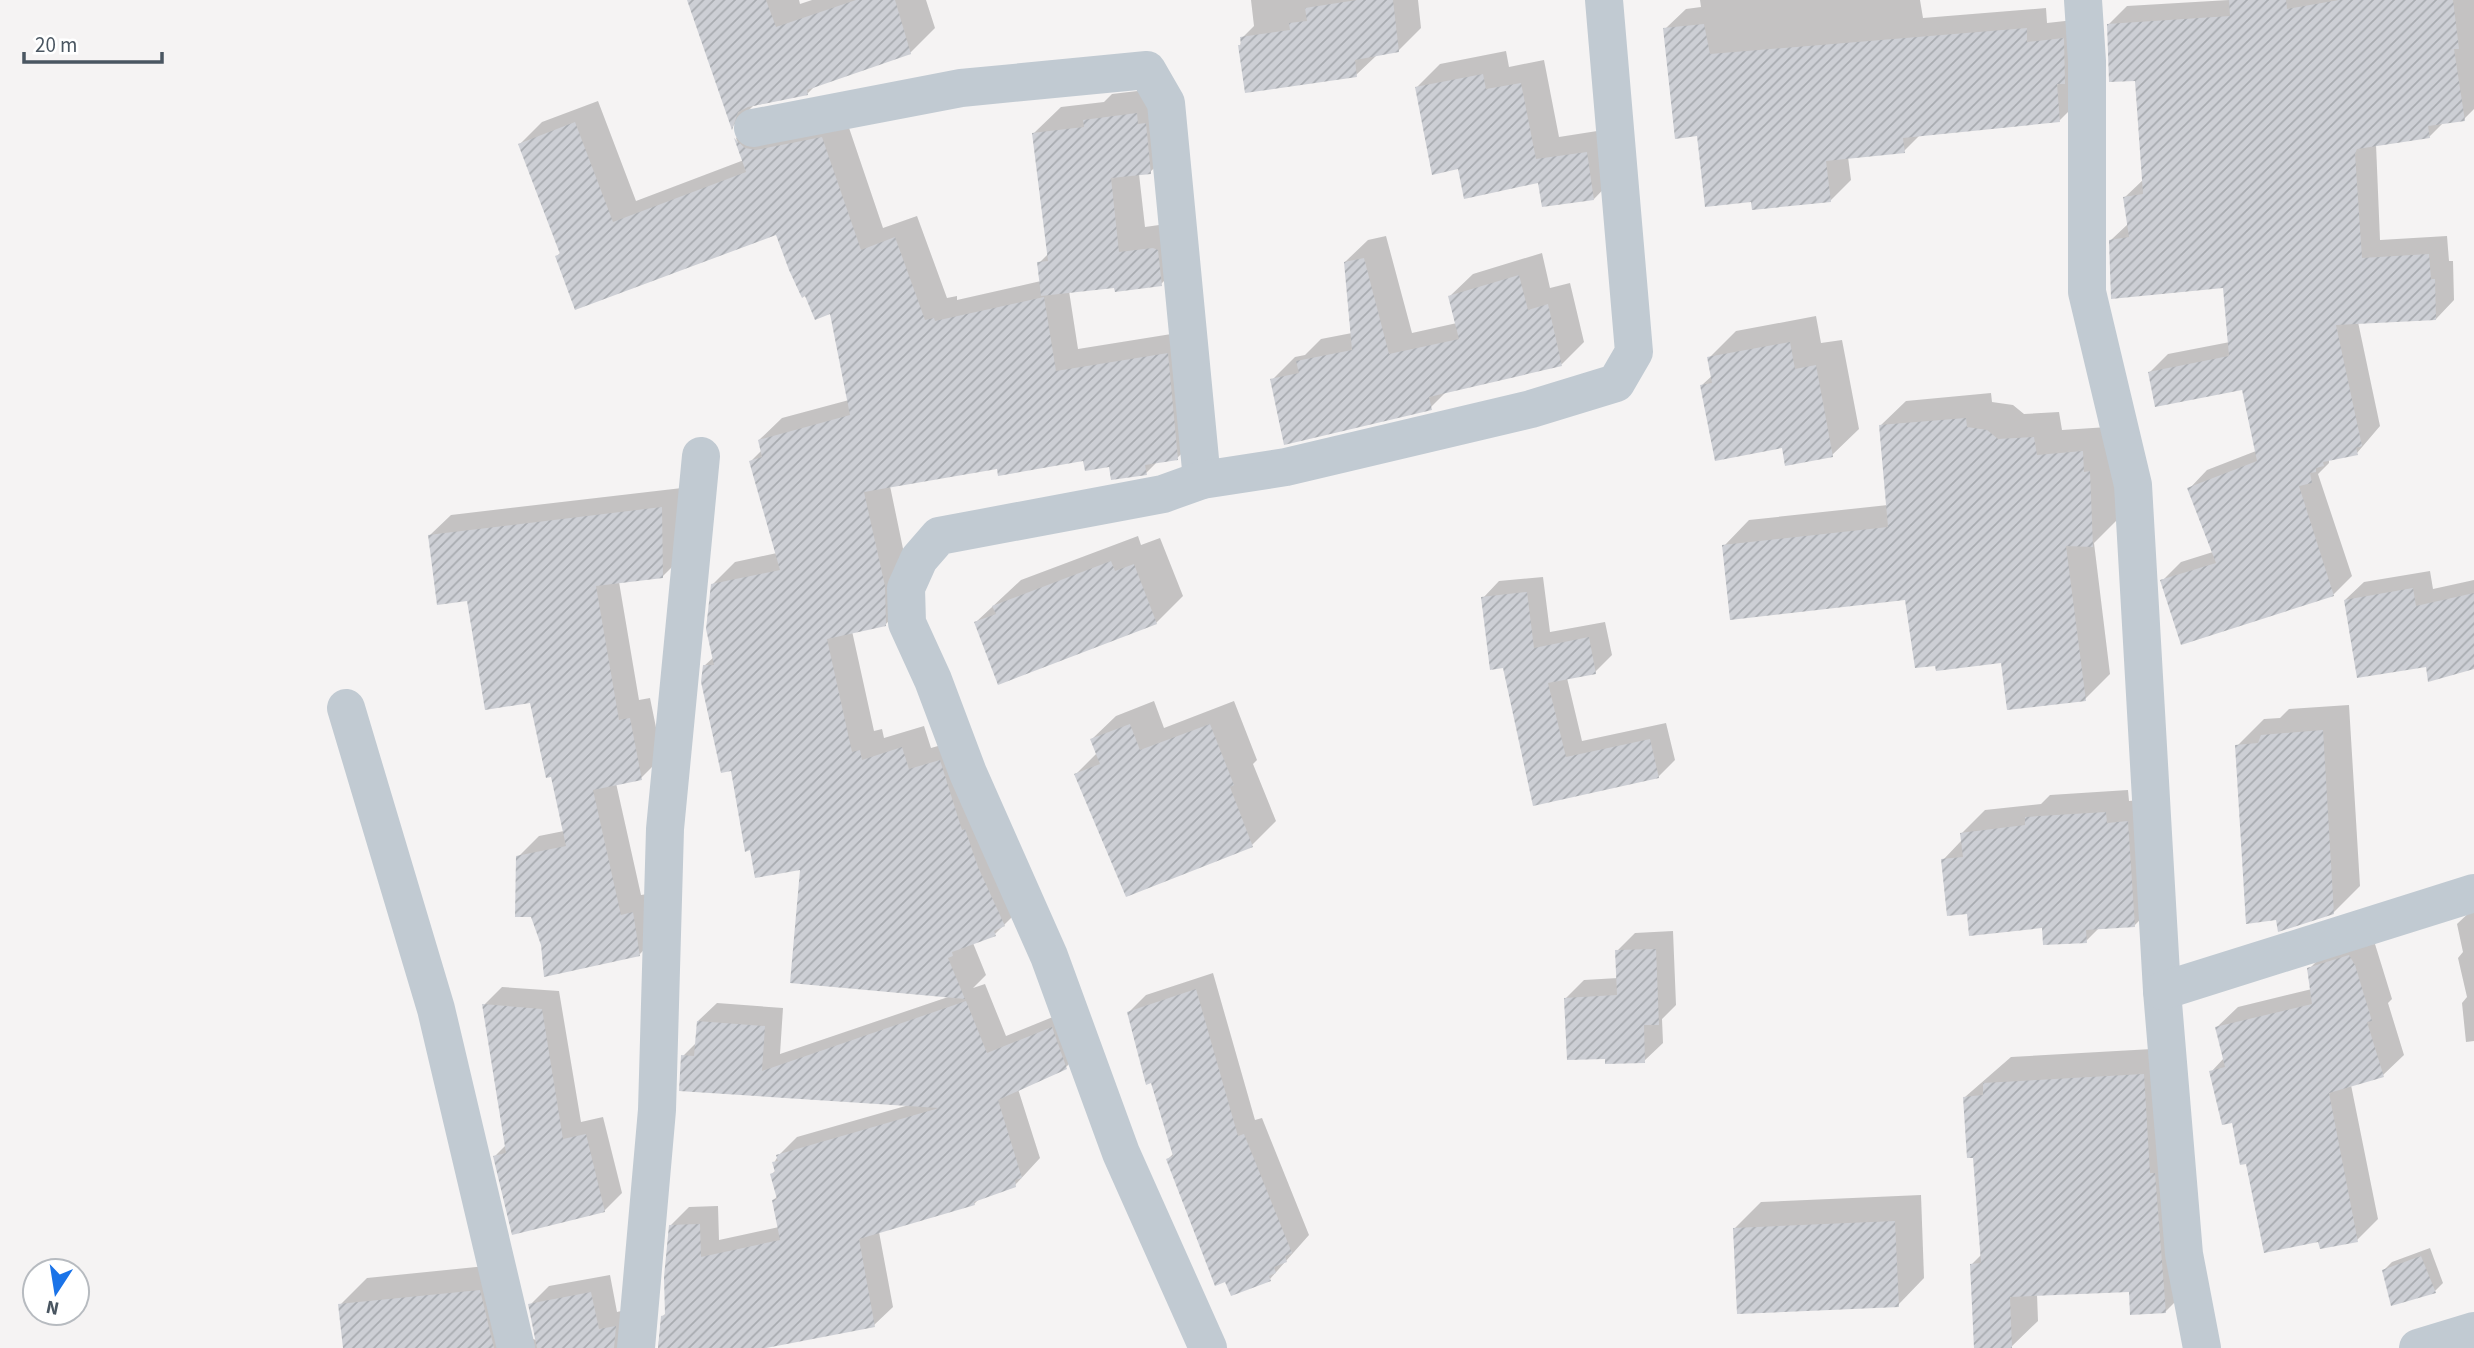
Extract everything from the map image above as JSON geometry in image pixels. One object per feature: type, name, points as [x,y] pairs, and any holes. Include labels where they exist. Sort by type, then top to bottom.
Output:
[{"type":"street","points":[[1208,1348],[1121,1153],[1049,956],[968,774],[933,680],[907,623],[906,588],[919,559],[939,536],[1163,494],[1202,480],[1286,467],[1580,396],[1616,383],[1634,352],[1604,0]]},
{"type":"street","points":[[2083,0],[2087,61],[2087,292],[2133,485],[2162,991],[2184,1254],[2202,1348]]},
{"type":"street","points":[[753,128],[961,88],[1147,70],[1166,103],[1202,480]]},
{"type":"street","points":[[636,1348],[657,1110],[665,829],[701,456]]},
{"type":"street","points":[[346,708],[436,1009],[516,1348]]},
{"type":"street","points":[[2162,991],[2474,893]]},
{"type":"street","points":[[2418,1348],[2474,1331]]},
{"type":"building","points":[[687,0],[766,0],[776,27],[856,0],[895,0],[911,54],[807,90],[808,95],[748,107],[738,112],[732,130]]},
{"type":"building","points":[[1357,0],[1393,0],[1399,52],[1355,60],[1357,77],[1245,93],[1238,45],[1241,45],[1240,37],[1290,30],[1289,23],[1307,21],[1305,8]]},
{"type":"building","points":[[2229,0],[2286,0],[2287,9],[2339,0],[2453,0],[2459,49],[2454,49],[2465,121],[2428,126],[2430,138],[2357,149],[2355,154],[2362,258],[2429,254],[2431,279],[2435,279],[2436,320],[2336,325],[2362,446],[2356,448],[2358,455],[2323,462],[2324,466],[2310,473],[2312,483],[2299,486],[2334,596],[2181,645],[2160,580],[2216,563],[2187,488],[2257,461],[2242,390],[2155,407],[2148,372],[2229,356],[2223,288],[2111,299],[2109,240],[2129,237],[2123,197],[2143,194],[2135,81],[2109,82],[2107,24],[2230,16]]},
{"type":"building","points":[[1704,24],[1710,54],[2027,28],[2027,42],[2064,38],[2065,84],[2057,84],[2060,122],[1903,138],[1905,153],[1826,161],[1831,202],[1752,210],[1751,202],[1705,207],[1697,136],[1675,139],[1663,28]]},
{"type":"building","points":[[1483,74],[1486,89],[1521,83],[1536,159],[1587,152],[1594,200],[1542,207],[1538,183],[1464,199],[1458,169],[1432,175],[1415,87]]},
{"type":"building","points":[[1137,113],[1138,124],[1146,123],[1151,174],[1111,178],[1119,252],[1153,248],[1158,250],[1162,286],[1115,292],[1114,288],[1041,296],[1037,262],[1048,261],[1032,133],[1084,127],[1083,120]]},
{"type":"building","points":[[575,122],[613,222],[746,172],[734,138],[745,148],[756,150],[822,137],[861,250],[895,237],[925,320],[934,318],[935,321],[1044,297],[1056,371],[1168,353],[1178,460],[1145,465],[1147,475],[1111,480],[1109,467],[1085,471],[1083,461],[998,476],[997,469],[864,492],[885,586],[886,626],[827,639],[852,752],[860,750],[862,760],[902,747],[909,769],[940,760],[962,830],[965,829],[978,867],[1005,926],[994,931],[996,936],[952,952],[953,956],[948,958],[965,999],[790,983],[800,870],[755,878],[750,850],[745,852],[731,771],[721,773],[701,682],[703,665],[714,665],[706,629],[711,584],[780,570],[749,461],[762,457],[758,440],[850,415],[830,314],[815,320],[805,296],[802,298],[789,270],[776,235],[575,310],[555,256],[560,254],[518,144]]},
{"type":"building","points":[[1364,258],[1389,354],[1459,339],[1448,296],[1519,275],[1528,310],[1548,304],[1562,366],[1429,397],[1432,410],[1284,445],[1270,379],[1299,373],[1296,361],[1352,350],[1344,262]]},
{"type":"building","points":[[1790,342],[1795,369],[1816,365],[1833,457],[1785,466],[1782,448],[1715,461],[1700,385],[1712,383],[1707,357]]},
{"type":"building","points":[[1966,418],[1967,427],[1987,430],[1998,439],[2034,437],[2037,455],[2083,451],[2084,472],[2090,471],[2093,547],[2066,546],[2086,701],[2007,710],[2001,663],[1936,671],[1935,666],[1915,668],[1905,600],[1730,620],[1722,545],[1888,527],[1879,425]]},
{"type":"building","points":[[662,507],[663,578],[596,586],[619,720],[630,718],[642,780],[593,790],[621,915],[633,912],[640,956],[544,977],[541,945],[531,917],[515,917],[516,856],[566,846],[551,777],[546,778],[530,703],[485,710],[467,601],[437,605],[428,535]]},
{"type":"building","points":[[1111,561],[1115,571],[1134,564],[1157,624],[998,685],[974,622],[996,614],[992,606]]},
{"type":"building","points":[[2413,588],[2416,606],[2474,593],[2474,669],[2428,682],[2426,667],[2357,678],[2344,600]]},
{"type":"building","points":[[1527,592],[1534,648],[1589,637],[1596,674],[1548,683],[1566,757],[1650,739],[1659,778],[1533,806],[1503,668],[1490,670],[1481,597]]},
{"type":"building","points":[[1130,724],[1140,750],[1210,724],[1234,785],[1230,787],[1253,847],[1126,897],[1074,774],[1100,764],[1090,739]]},
{"type":"building","points":[[2323,730],[2334,914],[2278,932],[2276,920],[2246,924],[2235,745],[2258,743],[2261,735]]},
{"type":"building","points":[[2106,812],[2107,823],[2128,821],[2135,927],[2086,930],[2087,943],[2043,945],[2042,928],[1969,936],[1967,914],[1947,916],[1941,859],[1963,857],[1960,833],[2025,825],[2025,817]]},
{"type":"building","points":[[1656,949],[1659,1025],[1644,1025],[1645,1063],[1605,1064],[1605,1059],[1567,1060],[1564,998],[1617,995],[1615,950]]},
{"type":"building","points":[[2349,955],[2355,965],[2372,1021],[2367,1022],[2384,1077],[2329,1093],[2358,1242],[2320,1249],[2318,1242],[2264,1253],[2246,1164],[2240,1165],[2232,1123],[2222,1125],[2209,1071],[2225,1067],[2215,1027],[2312,1004],[2307,968]]},
{"type":"building","points":[[1196,989],[1238,1136],[1244,1134],[1292,1253],[1285,1256],[1287,1262],[1274,1267],[1276,1273],[1269,1276],[1271,1281],[1231,1296],[1225,1282],[1215,1286],[1166,1159],[1173,1156],[1151,1083],[1146,1085],[1127,1012]]},
{"type":"building","points":[[966,1001],[987,1053],[1052,1027],[1067,1069],[998,1100],[1022,1178],[1015,1180],[1016,1187],[974,1202],[975,1205],[859,1239],[875,1327],[766,1348],[658,1348],[661,1316],[665,1315],[664,1277],[669,1225],[700,1224],[701,1257],[780,1240],[772,1200],[777,1199],[770,1174],[775,1172],[772,1162],[778,1161],[776,1155],[939,1108],[679,1091],[681,1055],[694,1056],[697,1021],[765,1026],[762,1071]]},
{"type":"building","points":[[482,1004],[542,1009],[563,1139],[586,1134],[605,1212],[512,1235],[493,1156],[506,1153]]},
{"type":"building","points":[[2144,1074],[2150,1173],[2155,1173],[2166,1313],[2130,1315],[2129,1292],[2010,1297],[2012,1348],[1974,1348],[1970,1264],[1981,1263],[1973,1158],[1967,1158],[1963,1097],[1983,1095],[1983,1083]]},
{"type":"building","points":[[1895,1221],[1899,1307],[1737,1314],[1733,1228]]},
{"type":"building","points":[[2421,1256],[2436,1293],[2391,1306],[2382,1270]]},
{"type":"building","points":[[480,1290],[494,1348],[343,1348],[338,1304]]},
{"type":"building","points":[[591,1292],[599,1329],[616,1326],[614,1348],[537,1348],[528,1304]]}]
